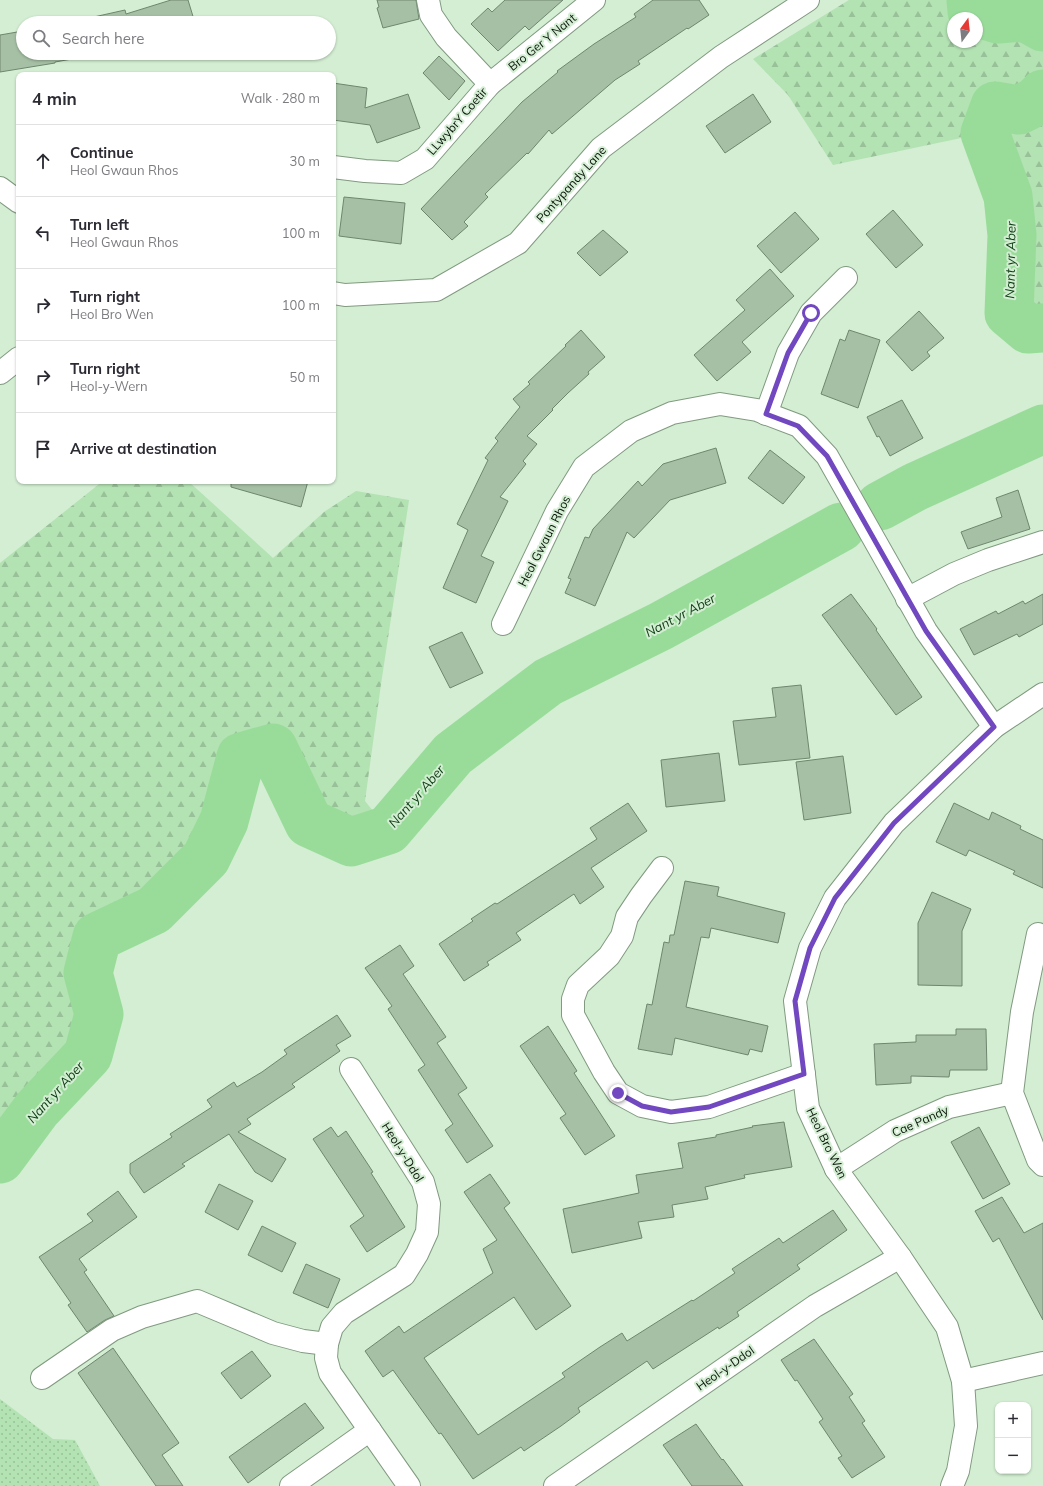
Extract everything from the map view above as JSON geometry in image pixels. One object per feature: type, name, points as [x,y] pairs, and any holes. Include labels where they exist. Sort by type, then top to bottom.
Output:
[{"type":"street","points":[[428,0],[431,15],[446,37],[490,84]]},
{"type":"street","name":"Bro Ger Y Nant","points":[[490,84],[594,0]]},
{"type":"street","name":"Pontypandy Lane","points":[[336,294],[345,295],[436,290],[518,243],[601,148],[721,57],[808,0]]},
{"type":"street","name":"LLwybrY Coetir","points":[[336,167],[401,173],[425,159],[490,84]]},
{"type":"street","points":[[0,188],[16,200]]},
{"type":"street","points":[[766,414],[788,353],[811,313],[846,278]]},
{"type":"street","points":[[0,373],[16,360]]},
{"type":"street","name":"Heol Gwaun Rhos","points":[[503,624],[557,511],[584,467],[631,431],[672,413],[720,404],[757,410],[798,426],[827,456],[926,631],[994,727]]},
{"type":"street","points":[[907,599],[954,574],[988,560],[1043,542]]},
{"type":"street","name":"Heol Bro Wen","points":[[952,1486],[958,1471],[966,1426],[963,1380],[947,1327],[900,1257],[836,1169],[808,1108],[795,1001],[810,948],[835,898],[894,823],[994,727],[1043,694]]},
{"type":"street","points":[[662,868],[640,896],[627,917],[622,936],[609,956],[578,985],[573,999],[573,1015],[604,1072],[618,1093],[642,1106],[671,1112],[709,1107],[804,1074]]},
{"type":"street","points":[[1038,934],[1022,1012],[1012,1093],[1041,1162]]},
{"type":"street","name":"Heol-y-Ddol","points":[[351,1069],[423,1182],[429,1204],[427,1232],[418,1254],[404,1275],[344,1313],[332,1327],[327,1344],[326,1358],[330,1373],[409,1486]]},
{"type":"street","name":"Cae Pandy","points":[[836,1169],[895,1131],[942,1110],[1012,1093]]},
{"type":"street","name":"Heol-y-Ddol","points":[[555,1486],[815,1306],[900,1257]]},
{"type":"street","points":[[42,1378],[112,1330],[122,1325],[142,1317],[197,1301],[273,1333],[303,1341],[327,1344]]},
{"type":"street","points":[[963,1380],[1043,1363]]},
{"type":"street","points":[[291,1486],[370,1430]]},
{"type":"green space","points":[[849,0],[1043,0],[1043,328],[1028,329],[1009,313],[1012,235],[1008,196],[985,133],[833,165],[788,95],[753,59]]},
{"type":"green space","points":[[99,484],[191,484],[273,558],[324,512],[356,491],[409,500],[365,801],[388,830],[351,842],[309,823],[273,749],[241,757],[224,821],[206,858],[154,910],[97,937],[88,973],[99,1014],[88,1055],[37,1109],[0,1159],[0,563]]},
{"type":"green space","points":[[0,1399],[53,1439],[75,1440],[100,1486],[0,1486]]},
{"type":"building","points":[[171,0],[188,0],[193,16],[98,16],[125,10],[126,14]]},
{"type":"building","points":[[377,0],[416,0],[419,19],[383,28],[377,8],[379,7]]},
{"type":"building","points":[[505,0],[563,0],[529,30],[525,26],[498,51],[471,24],[488,8],[492,12]]},
{"type":"building","points":[[653,0],[699,0],[709,15],[638,61],[640,64],[615,80],[552,134],[549,130],[528,154],[527,153],[485,194],[488,197],[464,222],[468,226],[452,240],[421,209],[522,102],[558,72],[557,71],[594,44],[636,17],[634,14]]},
{"type":"building","points":[[16,32],[16,60],[66,60],[0,72],[0,35]]},
{"type":"building","points":[[439,56],[465,81],[449,100],[423,73]]},
{"type":"building","points":[[336,83],[367,88],[365,108],[408,94],[420,128],[377,143],[370,125],[336,120]]},
{"type":"building","points":[[753,94],[771,122],[725,153],[706,126]]},
{"type":"building","points":[[344,197],[405,203],[401,244],[339,236]]},
{"type":"building","points":[[893,210],[923,245],[896,268],[866,234]]},
{"type":"building","points":[[795,212],[819,239],[781,273],[757,246]]},
{"type":"building","points":[[603,230],[628,252],[600,276],[577,253]]},
{"type":"building","points":[[770,269],[794,296],[742,342],[751,352],[717,381],[694,355],[745,310],[736,300]]},
{"type":"building","points":[[919,311],[944,338],[927,352],[930,356],[912,371],[886,342]]},
{"type":"building","points":[[581,330],[605,357],[588,372],[589,374],[552,409],[553,410],[527,436],[537,444],[523,461],[526,464],[500,497],[508,501],[481,556],[494,562],[476,603],[443,588],[468,530],[457,524],[488,460],[485,458],[498,441],[495,438],[520,407],[513,399],[530,384],[528,382]]},
{"type":"building","points":[[849,330],[880,340],[858,408],[821,394],[840,339],[845,341]]},
{"type":"building","points":[[902,400],[923,438],[890,456],[879,436],[877,437],[867,417]]},
{"type":"building","points":[[716,448],[726,483],[670,500],[634,538],[627,532],[595,606],[565,593],[571,579],[568,578],[585,537],[589,538],[593,529],[638,481],[642,486],[663,464]]},
{"type":"building","points":[[770,450],[805,477],[783,504],[748,478]]},
{"type":"building","points":[[231,484],[307,484],[301,507],[231,487]]},
{"type":"building","points":[[1018,490],[1030,529],[968,549],[961,532],[1002,517],[996,498]]},
{"type":"building","points":[[851,594],[877,629],[876,630],[922,697],[896,715],[822,615]]},
{"type":"building","points":[[1043,594],[1043,624],[1019,637],[1017,634],[974,655],[960,629],[996,611],[998,614],[1023,601],[1025,604]]},
{"type":"building","points":[[462,632],[483,673],[450,688],[429,647]]},
{"type":"building","points":[[801,685],[810,758],[739,765],[733,721],[776,717],[772,688]]},
{"type":"building","points":[[719,753],[725,801],[666,807],[661,760]]},
{"type":"building","points":[[843,756],[851,813],[804,820],[796,762]]},
{"type":"building","points":[[628,803],[647,831],[591,868],[604,887],[580,904],[574,894],[516,933],[521,940],[487,962],[489,965],[464,981],[439,944],[473,921],[471,919],[495,903],[497,904],[597,839],[590,828]]},
{"type":"building","points":[[954,803],[989,820],[992,812],[1021,826],[1020,829],[1043,840],[1043,888],[1013,874],[1015,871],[969,850],[966,856],[936,842]]},
{"type":"building","points":[[685,881],[719,887],[717,896],[785,913],[778,943],[711,928],[709,938],[701,937],[686,1007],[768,1026],[762,1052],[750,1049],[748,1055],[675,1038],[672,1055],[638,1049],[647,1004],[652,1005],[664,942],[669,943],[670,935],[674,935]]},
{"type":"building","points":[[932,892],[971,909],[962,931],[962,986],[918,985],[918,923]]},
{"type":"building","points":[[400,945],[414,966],[403,974],[446,1037],[437,1043],[467,1088],[458,1094],[493,1146],[467,1163],[445,1130],[453,1124],[418,1070],[425,1065],[388,1009],[392,1006],[365,968]]},
{"type":"building","points":[[337,1015],[351,1036],[336,1045],[340,1051],[292,1084],[295,1087],[247,1119],[251,1124],[238,1132],[286,1159],[272,1182],[255,1172],[229,1134],[182,1164],[185,1166],[144,1193],[130,1173],[130,1164],[172,1137],[170,1134],[212,1107],[207,1100],[234,1082],[237,1087],[262,1072],[287,1054],[284,1050]]},
{"type":"building","points":[[548,1026],[577,1071],[574,1073],[615,1136],[585,1155],[560,1118],[566,1114],[520,1046]]},
{"type":"building","points":[[956,1029],[986,1029],[987,1070],[950,1070],[949,1077],[911,1076],[911,1083],[876,1085],[874,1044],[916,1042],[916,1035],[956,1035]]},
{"type":"building","points":[[784,1122],[792,1167],[744,1175],[745,1178],[705,1187],[708,1199],[672,1205],[674,1217],[638,1222],[642,1238],[572,1253],[563,1209],[639,1193],[636,1175],[683,1168],[678,1143],[716,1137],[716,1135],[753,1127],[752,1126]]},
{"type":"building","points":[[331,1127],[338,1137],[346,1131],[373,1172],[371,1173],[405,1227],[367,1252],[350,1226],[364,1216],[313,1139]]},
{"type":"building","points":[[979,1127],[1010,1184],[983,1199],[951,1142]]},
{"type":"building","points":[[490,1174],[510,1203],[504,1208],[571,1306],[536,1330],[514,1297],[424,1358],[478,1435],[565,1377],[562,1373],[600,1347],[622,1333],[627,1341],[692,1300],[693,1301],[735,1273],[732,1269],[779,1238],[783,1243],[833,1210],[847,1230],[797,1265],[800,1269],[737,1312],[739,1316],[719,1329],[718,1327],[653,1369],[647,1361],[578,1408],[580,1412],[561,1426],[524,1451],[521,1447],[473,1479],[441,1433],[439,1434],[393,1370],[383,1377],[365,1351],[399,1326],[404,1333],[493,1273],[483,1249],[497,1240],[464,1192]]},
{"type":"building","points":[[219,1184],[253,1201],[238,1230],[205,1212]]},
{"type":"building","points":[[118,1191],[137,1217],[79,1259],[87,1270],[84,1272],[114,1316],[87,1332],[68,1305],[71,1303],[39,1257],[93,1221],[87,1214]]},
{"type":"building","points":[[1002,1197],[1024,1233],[1043,1223],[1043,1320],[999,1238],[993,1242],[975,1211]]},
{"type":"building","points":[[262,1226],[296,1243],[282,1272],[248,1255]]},
{"type":"building","points":[[306,1264],[340,1279],[328,1308],[293,1293]]},
{"type":"building","points":[[814,1339],[853,1394],[849,1397],[865,1421],[862,1423],[885,1457],[852,1478],[838,1458],[842,1456],[819,1422],[823,1419],[797,1380],[795,1381],[781,1360]]},
{"type":"building","points":[[113,1348],[179,1443],[162,1455],[183,1486],[156,1486],[78,1373]]},
{"type":"building","points":[[252,1351],[271,1376],[241,1399],[221,1373]]},
{"type":"building","points":[[305,1403],[324,1428],[248,1483],[229,1457]]},
{"type":"building","points":[[696,1424],[743,1486],[692,1486],[663,1445]]},
{"type":"waterway","name":"Nant yr Aber","points":[[971,0],[972,11],[998,19],[1025,17],[1043,27]]},
{"type":"waterway","name":"Nant yr Aber","points":[[1043,94],[1035,102],[1019,110],[995,106],[985,133],[1008,196],[1012,235],[1009,313],[1028,329],[1043,328]]},
{"type":"waterway","name":"Nant yr Aber","points":[[880,506],[915,487],[1043,429]]},
{"type":"waterway","name":"Nant yr Aber","points":[[0,1159],[37,1109],[88,1055],[99,1014],[88,973],[97,937],[154,910],[206,858],[224,821],[241,757],[273,748],[309,823],[351,842],[388,830],[453,754],[548,682],[661,626],[841,527]]},
{"type":"route","points":[[618,1093],[642,1106],[671,1112],[709,1107],[804,1074],[795,1001],[810,948],[835,898],[894,823],[994,727],[926,631],[827,456],[798,426],[766,414],[788,353],[811,313]]}]
